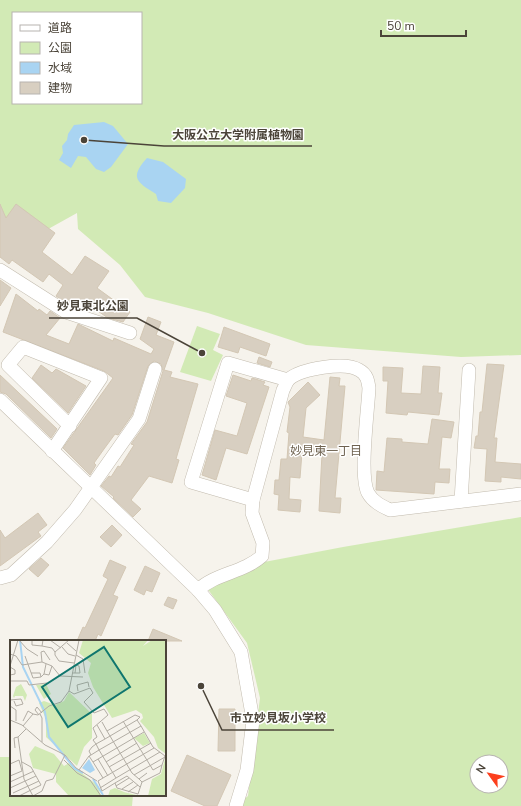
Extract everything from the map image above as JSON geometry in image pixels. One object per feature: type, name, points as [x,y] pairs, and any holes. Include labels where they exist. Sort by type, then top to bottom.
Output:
[{"type":"street","points":[[0,270],[66,312],[130,333]]},
{"type":"street","points":[[52,451],[70,426],[101,378],[23,347],[4,361],[70,426]]},
{"type":"street","points":[[253,500],[191,482],[228,363],[288,380]]},
{"type":"street","points":[[198,590],[206,582],[253,564],[262,556],[263,543],[252,513],[253,500],[283,390],[288,380],[299,374],[330,366],[346,366],[359,369],[367,377],[369,388],[364,475],[368,493],[376,503],[390,510],[521,494]]},
{"type":"street","points":[[0,578],[11,575],[47,542],[75,510],[139,419],[155,369]]},
{"type":"street","points":[[461,501],[469,370]]},
{"type":"street","points":[[0,400],[198,590],[215,610],[241,652],[253,720],[247,770],[236,806]]},
{"type":"green space","points":[[0,0],[521,0],[521,355],[461,357],[306,345],[208,313],[145,297],[120,265],[78,229],[77,213],[41,233],[0,226]]},
{"type":"green space","points":[[197,326],[220,334],[213,350],[223,355],[211,381],[180,372]]},
{"type":"green space","points":[[521,517],[521,806],[235,806],[248,796],[260,698],[247,643],[207,588],[259,563],[343,547]]},
{"type":"green space","points":[[0,757],[10,757],[10,796],[133,796],[132,806],[0,806]]},
{"type":"water","points":[[104,122],[113,126],[128,144],[111,167],[104,172],[96,169],[86,157],[78,156],[71,168],[59,160],[63,153],[62,146],[67,140],[68,134],[74,125]]},
{"type":"water","points":[[147,158],[163,162],[186,179],[185,188],[171,203],[158,201],[156,194],[140,183],[137,175],[138,170]]},
{"type":"building","points":[[0,204],[6,218],[16,204],[55,233],[42,252],[72,275],[85,256],[109,271],[97,288],[130,312],[123,322],[108,318],[82,300],[76,307],[69,305],[56,296],[63,285],[49,274],[43,282],[12,260],[9,264],[0,257]]},
{"type":"building","points":[[0,280],[11,288],[0,306]]},
{"type":"building","points":[[16,294],[38,311],[39,309],[47,315],[50,311],[60,318],[46,335],[69,344],[78,324],[113,341],[114,338],[151,354],[154,349],[140,339],[148,317],[161,322],[156,335],[174,342],[164,370],[172,372],[170,377],[198,384],[176,459],[179,460],[172,483],[149,476],[131,500],[141,509],[133,517],[101,486],[109,476],[111,477],[118,466],[120,467],[134,445],[131,444],[147,422],[163,371],[161,364],[154,361],[148,366],[132,415],[118,435],[115,434],[94,463],[96,465],[90,475],[63,448],[113,378],[104,371],[3,332]]},
{"type":"building","points":[[224,327],[270,344],[266,356],[240,347],[238,353],[218,347]]},
{"type":"building","points":[[259,357],[272,362],[270,367],[257,363]]},
{"type":"building","points":[[487,364],[504,365],[494,438],[497,438],[495,462],[521,464],[521,479],[501,477],[501,482],[485,481],[487,449],[474,448],[476,436],[478,436],[480,412],[482,412]]},
{"type":"building","points":[[41,365],[52,373],[56,369],[86,386],[68,413],[32,378]]},
{"type":"building","points":[[423,366],[440,367],[438,393],[442,393],[439,415],[408,412],[407,415],[386,413],[388,381],[383,381],[383,367],[403,368],[401,393],[421,394]]},
{"type":"building","points":[[0,375],[57,429],[51,438],[6,394],[0,392]]},
{"type":"building","points":[[233,375],[251,381],[252,378],[265,382],[263,385],[269,387],[247,454],[226,448],[216,480],[202,475],[215,430],[237,436],[247,403],[226,396]]},
{"type":"building","points":[[330,377],[340,378],[339,386],[345,386],[335,498],[341,498],[340,513],[319,511],[322,454],[302,452],[300,478],[290,477],[289,499],[301,500],[300,512],[278,510],[279,495],[274,494],[275,480],[279,480],[281,459],[287,459],[289,433],[287,432],[290,407],[288,402],[308,382],[320,395],[306,408],[303,437],[324,440]]},
{"type":"building","points":[[432,419],[454,422],[451,438],[442,437],[439,469],[450,469],[449,483],[435,482],[434,494],[376,490],[377,471],[384,472],[387,438],[402,439],[402,442],[428,444]]},
{"type":"building","points":[[38,513],[47,525],[38,532],[41,536],[0,566],[0,530],[5,538]]},
{"type":"building","points":[[112,525],[122,535],[111,547],[100,537]]},
{"type":"building","points":[[41,558],[49,565],[38,577],[29,569]]},
{"type":"building","points":[[110,560],[126,567],[113,595],[118,597],[101,636],[98,634],[95,640],[77,640],[83,627],[85,628],[108,579],[103,576]]},
{"type":"building","points":[[145,566],[160,573],[152,592],[146,590],[144,595],[134,590]]},
{"type":"building","points":[[168,597],[177,600],[173,609],[164,605]]},
{"type":"building","points":[[153,629],[182,641],[166,640],[148,640]]},
{"type":"building","points":[[219,709],[235,709],[235,751],[218,751]]},
{"type":"building","points":[[187,755],[231,775],[217,806],[205,806],[171,791]]},
{"type":"place","name":"大阪公立大学附属植物園","points":[[84,140]]},
{"type":"place","name":"妙見東北公園","points":[[202,353]]},
{"type":"place","name":"市立妙見坂小学校","points":[[201,686]]},
{"type":"district","name":"妙見東一丁目","points":[[326,451]]}]
